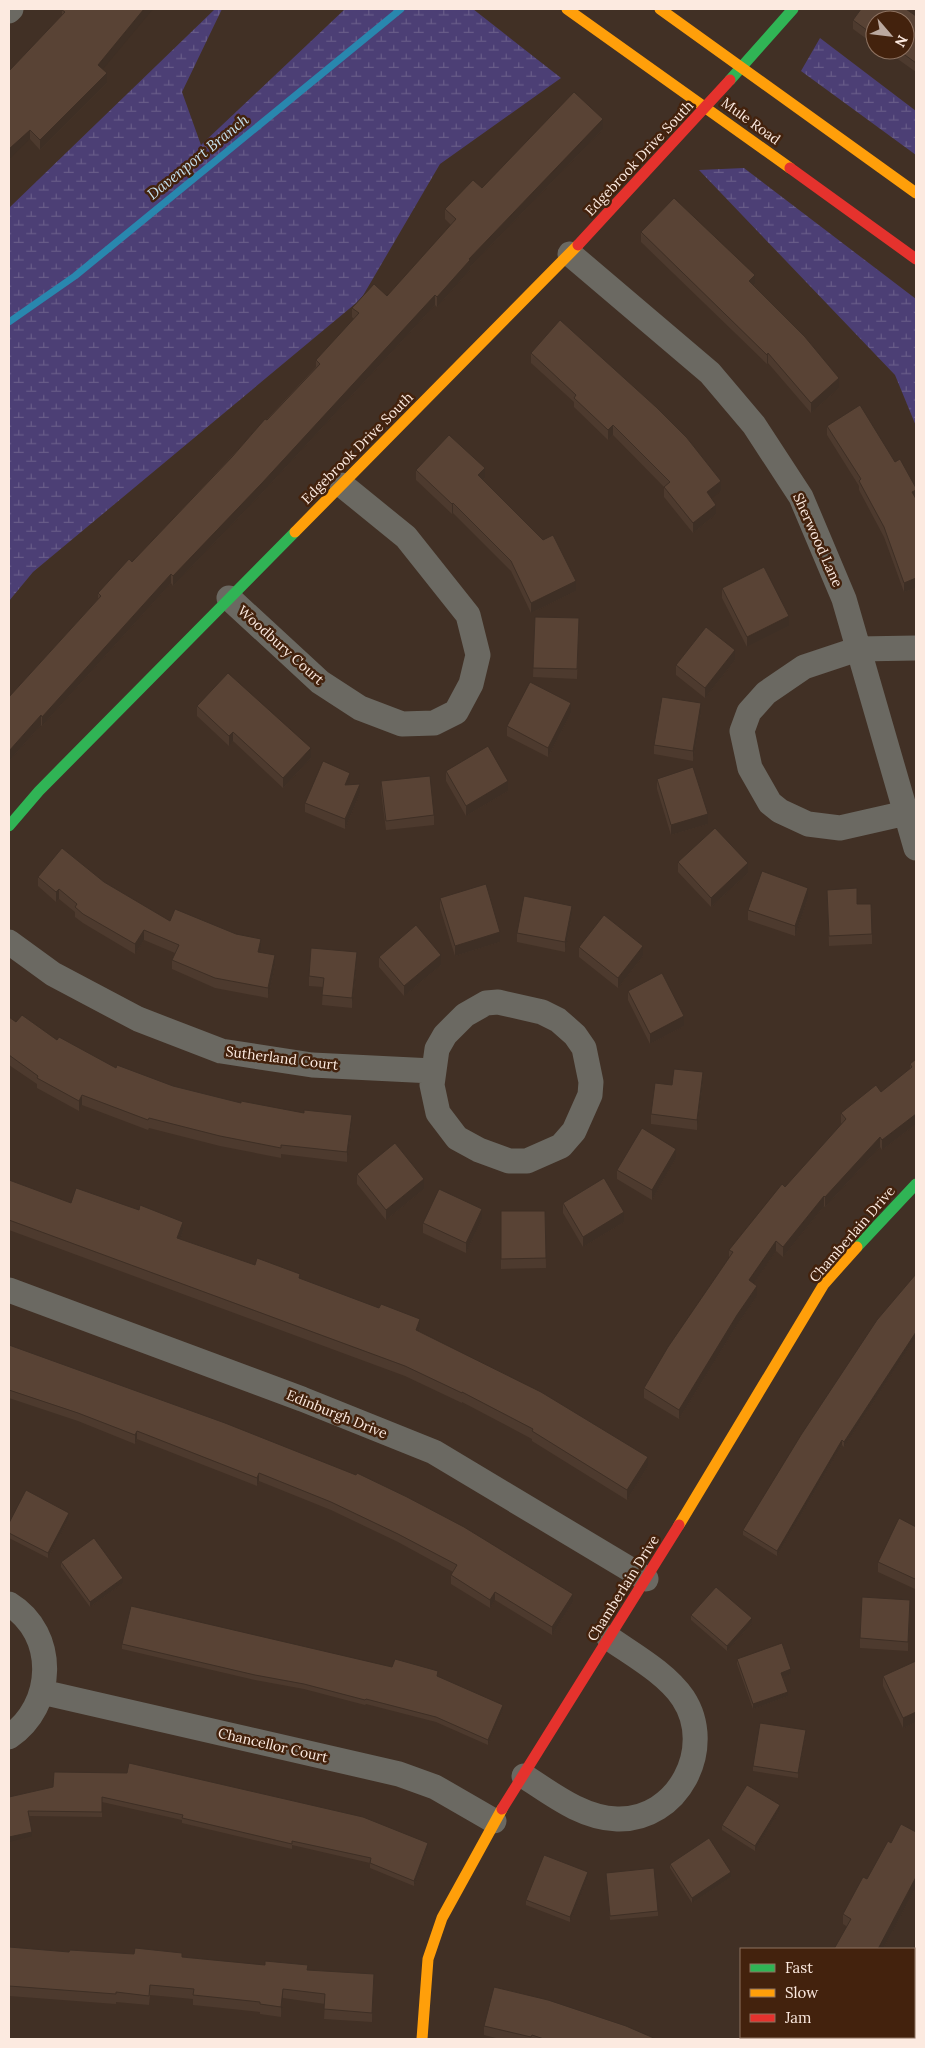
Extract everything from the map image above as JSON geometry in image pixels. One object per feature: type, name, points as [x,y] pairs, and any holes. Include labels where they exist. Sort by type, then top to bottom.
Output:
[{"type":"street","name":"Mule Road","points":[[567,9],[706,106],[916,259]]},
{"type":"street","points":[[660,9],[916,193]]},
{"type":"street","name":"Edgebrook Drive South","points":[[9,826],[38,791],[570,254],[793,9]]},
{"type":"street","name":"Sherwood Lane","points":[[570,254],[710,373],[754,425],[801,497],[844,599],[916,848]]},
{"type":"street","name":"Woodbury Court","points":[[229,598],[320,682],[360,708],[402,724],[434,723],[456,712],[471,684],[478,655],[468,615],[406,537],[342,484]]},
{"type":"street","points":[[906,813],[840,828],[808,824],[780,812],[770,802],[750,768],[742,731],[749,712],[766,693],[804,667],[858,649],[916,648]]},
{"type":"street","name":"Sutherland Court","points":[[9,942],[53,974],[138,1019],[221,1051],[312,1065],[432,1071]]},
{"type":"street","points":[[498,1002],[542,1012],[558,1020],[575,1036],[584,1048],[591,1082],[590,1096],[574,1131],[561,1146],[527,1161],[508,1161],[479,1150],[457,1138],[438,1113],[432,1085],[432,1071],[437,1049],[445,1034],[464,1015],[486,1003],[498,1002]]},
{"type":"street","name":"Chamberlain Drive","points":[[422,2039],[428,1959],[442,1918],[494,1821],[646,1579],[824,1284],[887,1212],[916,1184]]},
{"type":"street","name":"Edinburgh Drive","points":[[9,1290],[302,1399],[434,1452],[646,1579]]},
{"type":"street","points":[[9,1604],[29,1622],[41,1643],[45,1668],[42,1692],[30,1717],[9,1737]]},
{"type":"street","points":[[524,1776],[582,1811],[601,1817],[617,1819],[644,1815],[668,1800],[680,1789],[694,1758],[695,1743],[690,1711],[682,1697],[671,1685],[609,1638]]},
{"type":"street","name":"Chancellor Court","points":[[42,1692],[400,1774],[435,1787],[494,1821]]},
{"type":"green space","points":[[215,9],[222,9],[182,92],[201,145],[345,9],[473,9],[561,78],[440,164],[361,299],[33,572],[9,601],[9,208]]},
{"type":"green space","points":[[820,38],[916,111],[916,155],[801,71]]},
{"type":"green space","points":[[744,168],[916,299],[916,426],[895,375],[699,170]]},
{"type":"building","points":[[63,9],[144,9],[98,65],[107,73],[40,140],[30,130],[9,149],[9,71],[65,12]]},
{"type":"building","points":[[861,9],[907,10],[865,10],[865,29],[853,20]]},
{"type":"building","points":[[915,15],[916,16],[916,63],[912,60],[915,60]]},
{"type":"building","points":[[574,92],[603,119],[469,259],[437,297],[435,295],[262,483],[173,576],[171,574],[9,751],[9,697],[101,596],[98,593],[129,559],[132,562],[232,457],[265,419],[267,420],[320,364],[316,360],[359,313],[352,308],[374,284],[387,296],[456,219],[445,209],[473,180],[482,188]]},
{"type":"building","points":[[674,198],[755,275],[749,281],[805,337],[839,378],[811,403],[768,353],[767,355],[641,232]]},
{"type":"building","points":[[560,320],[656,407],[687,438],[721,481],[707,492],[716,505],[693,523],[664,487],[670,482],[613,425],[608,430],[574,398],[576,395],[531,353]]},
{"type":"building","points":[[860,405],[895,462],[900,459],[916,488],[912,492],[916,499],[916,578],[904,583],[884,527],[859,481],[861,479],[827,426]]},
{"type":"building","points":[[449,435],[485,468],[478,475],[543,540],[553,535],[576,581],[531,603],[511,561],[453,503],[416,470]]},
{"type":"building","points":[[764,567],[789,616],[747,637],[722,588]]},
{"type":"building","points":[[535,617],[579,618],[577,669],[533,668]]},
{"type":"building","points":[[706,627],[735,650],[705,688],[676,665]]},
{"type":"building","points":[[228,673],[311,748],[283,778],[233,732],[229,736],[197,706]]},
{"type":"building","points":[[530,682],[571,703],[548,748],[507,726]]},
{"type":"building","points":[[662,697],[701,703],[693,751],[654,745]]},
{"type":"building","points":[[488,746],[508,781],[466,806],[446,771]]},
{"type":"building","points":[[323,761],[350,773],[345,785],[360,784],[345,819],[305,803]]},
{"type":"building","points":[[693,767],[708,814],[671,825],[657,779]]},
{"type":"building","points":[[430,776],[434,815],[386,821],[381,781]]},
{"type":"building","points":[[715,828],[748,863],[711,898],[678,862]]},
{"type":"building","points":[[62,848],[104,882],[170,921],[175,909],[236,934],[261,939],[258,952],[275,955],[268,988],[215,978],[172,960],[179,945],[144,930],[135,944],[83,914],[75,907],[77,904],[59,889],[56,892],[38,877]]},
{"type":"building","points":[[762,871],[808,888],[795,926],[748,910]]},
{"type":"building","points":[[486,884],[500,932],[455,946],[440,898]]},
{"type":"building","points":[[857,888],[857,904],[871,904],[872,934],[829,936],[827,890]]},
{"type":"building","points":[[524,896],[572,906],[565,942],[517,933]]},
{"type":"building","points":[[604,915],[643,946],[618,978],[579,947]]},
{"type":"building","points":[[416,925],[441,955],[404,986],[379,957]]},
{"type":"building","points":[[311,948],[357,952],[352,998],[322,995],[324,978],[309,976]]},
{"type":"building","points":[[662,973],[684,1016],[650,1034],[628,991]]},
{"type":"building","points":[[22,1015],[57,1040],[59,1037],[116,1068],[117,1065],[173,1086],[241,1103],[241,1101],[304,1113],[304,1110],[352,1115],[347,1152],[281,1145],[281,1148],[220,1136],[149,1118],[148,1120],[82,1095],[79,1101],[37,1078],[38,1076],[9,1055],[9,1017],[16,1022]]},
{"type":"building","points":[[916,1059],[916,1114],[882,1140],[880,1137],[824,1196],[783,1247],[776,1241],[749,1280],[757,1286],[679,1410],[644,1388],[668,1347],[733,1252],[729,1250],[782,1184],[785,1187],[846,1119],[841,1113],[876,1085],[881,1092],[912,1067],[910,1064]]},
{"type":"building","points":[[674,1069],[703,1072],[697,1120],[651,1114],[655,1083],[672,1085]]},
{"type":"building","points":[[642,1128],[676,1149],[652,1190],[617,1170]]},
{"type":"building","points":[[395,1143],[424,1179],[386,1210],[357,1174]]},
{"type":"building","points":[[604,1178],[624,1212],[583,1237],[563,1203]]},
{"type":"building","points":[[9,1180],[71,1203],[76,1188],[139,1210],[140,1205],[183,1222],[177,1238],[255,1265],[257,1258],[300,1274],[299,1278],[379,1308],[381,1304],[420,1319],[416,1330],[541,1392],[648,1457],[627,1490],[532,1431],[533,1429],[462,1392],[405,1366],[9,1220]]},
{"type":"building","points":[[439,1189],[482,1209],[466,1243],[423,1223]]},
{"type":"building","points":[[501,1211],[545,1211],[546,1258],[501,1259]]},
{"type":"building","points":[[916,1274],[916,1332],[844,1442],[842,1440],[777,1551],[743,1530],[801,1435],[877,1320]]},
{"type":"building","points":[[9,1345],[225,1423],[356,1475],[357,1473],[464,1527],[573,1594],[552,1627],[495,1592],[490,1600],[451,1575],[457,1565],[331,1502],[259,1473],[257,1478],[137,1431],[135,1435],[78,1413],[9,1390]]},
{"type":"building","points":[[26,1490],[69,1513],[48,1553],[9,1533],[9,1523]]},
{"type":"building","points":[[899,1518],[916,1527],[915,1579],[878,1562]]},
{"type":"building","points":[[94,1538],[123,1578],[90,1602],[61,1562]]},
{"type":"building","points":[[716,1587],[752,1618],[727,1646],[691,1615]]},
{"type":"building","points":[[862,1597],[910,1600],[908,1642],[860,1638]]},
{"type":"building","points":[[131,1606],[392,1667],[395,1659],[438,1671],[437,1676],[503,1705],[488,1740],[436,1717],[304,1684],[255,1675],[122,1644]]},
{"type":"building","points":[[782,1643],[791,1669],[781,1673],[788,1692],[753,1704],[737,1659]]},
{"type":"building","points":[[916,1661],[916,1712],[903,1718],[883,1676]]},
{"type":"building","points":[[760,1723],[806,1730],[798,1773],[753,1766]]},
{"type":"building","points":[[129,1763],[363,1817],[428,1843],[414,1881],[370,1863],[371,1858],[292,1841],[292,1844],[182,1818],[183,1815],[102,1797],[102,1812],[28,1811],[32,1832],[9,1837],[9,1797],[53,1787],[54,1772],[127,1773]]},
{"type":"building","points":[[747,1785],[780,1805],[755,1846],[722,1825]]},
{"type":"building","points":[[901,1824],[916,1832],[916,1877],[879,1948],[835,1948],[851,1919],[843,1914],[863,1877],[867,1879],[888,1841],[891,1843]]},
{"type":"building","points":[[709,1838],[731,1872],[692,1898],[670,1864]]},
{"type":"building","points":[[544,1855],[588,1872],[570,1917],[526,1900]]},
{"type":"building","points":[[654,1868],[658,1911],[610,1916],[606,1873]]},
{"type":"building","points":[[9,1947],[69,1952],[70,1950],[134,1954],[135,1948],[182,1953],[182,1957],[265,1965],[265,1961],[308,1965],[307,1970],[374,1974],[372,2013],[324,2009],[325,1994],[283,1989],[281,2007],[260,2004],[260,2002],[193,1995],[194,1989],[150,1985],[149,1996],[116,1992],[116,1994],[9,1986]]},
{"type":"building","points":[[494,1987],[548,2000],[626,2026],[656,2039],[544,2039],[484,2026]]},
{"type":"waterway","name":"Davenport Branch","points":[[9,322],[75,276],[401,9]]},
{"type":"traffic: fast","points":[[730,80],[793,9]]},
{"type":"traffic: fast","points":[[9,826],[39,791],[295,532]]},
{"type":"traffic: fast","points":[[857,1247],[916,1184]]},
{"type":"traffic: slow","points":[[567,9],[790,168]]},
{"type":"traffic: slow","points":[[660,9],[916,193]]},
{"type":"traffic: slow","points":[[295,532],[578,245]]},
{"type":"traffic: slow","points":[[679,1525],[824,1284],[857,1247]]},
{"type":"traffic: slow","points":[[422,2039],[428,1959],[442,1918],[502,1809]]},
{"type":"traffic: jam","points":[[578,245],[730,80]]},
{"type":"traffic: jam","points":[[790,168],[916,259]]},
{"type":"traffic: jam","points":[[502,1809],[679,1525]]}]
